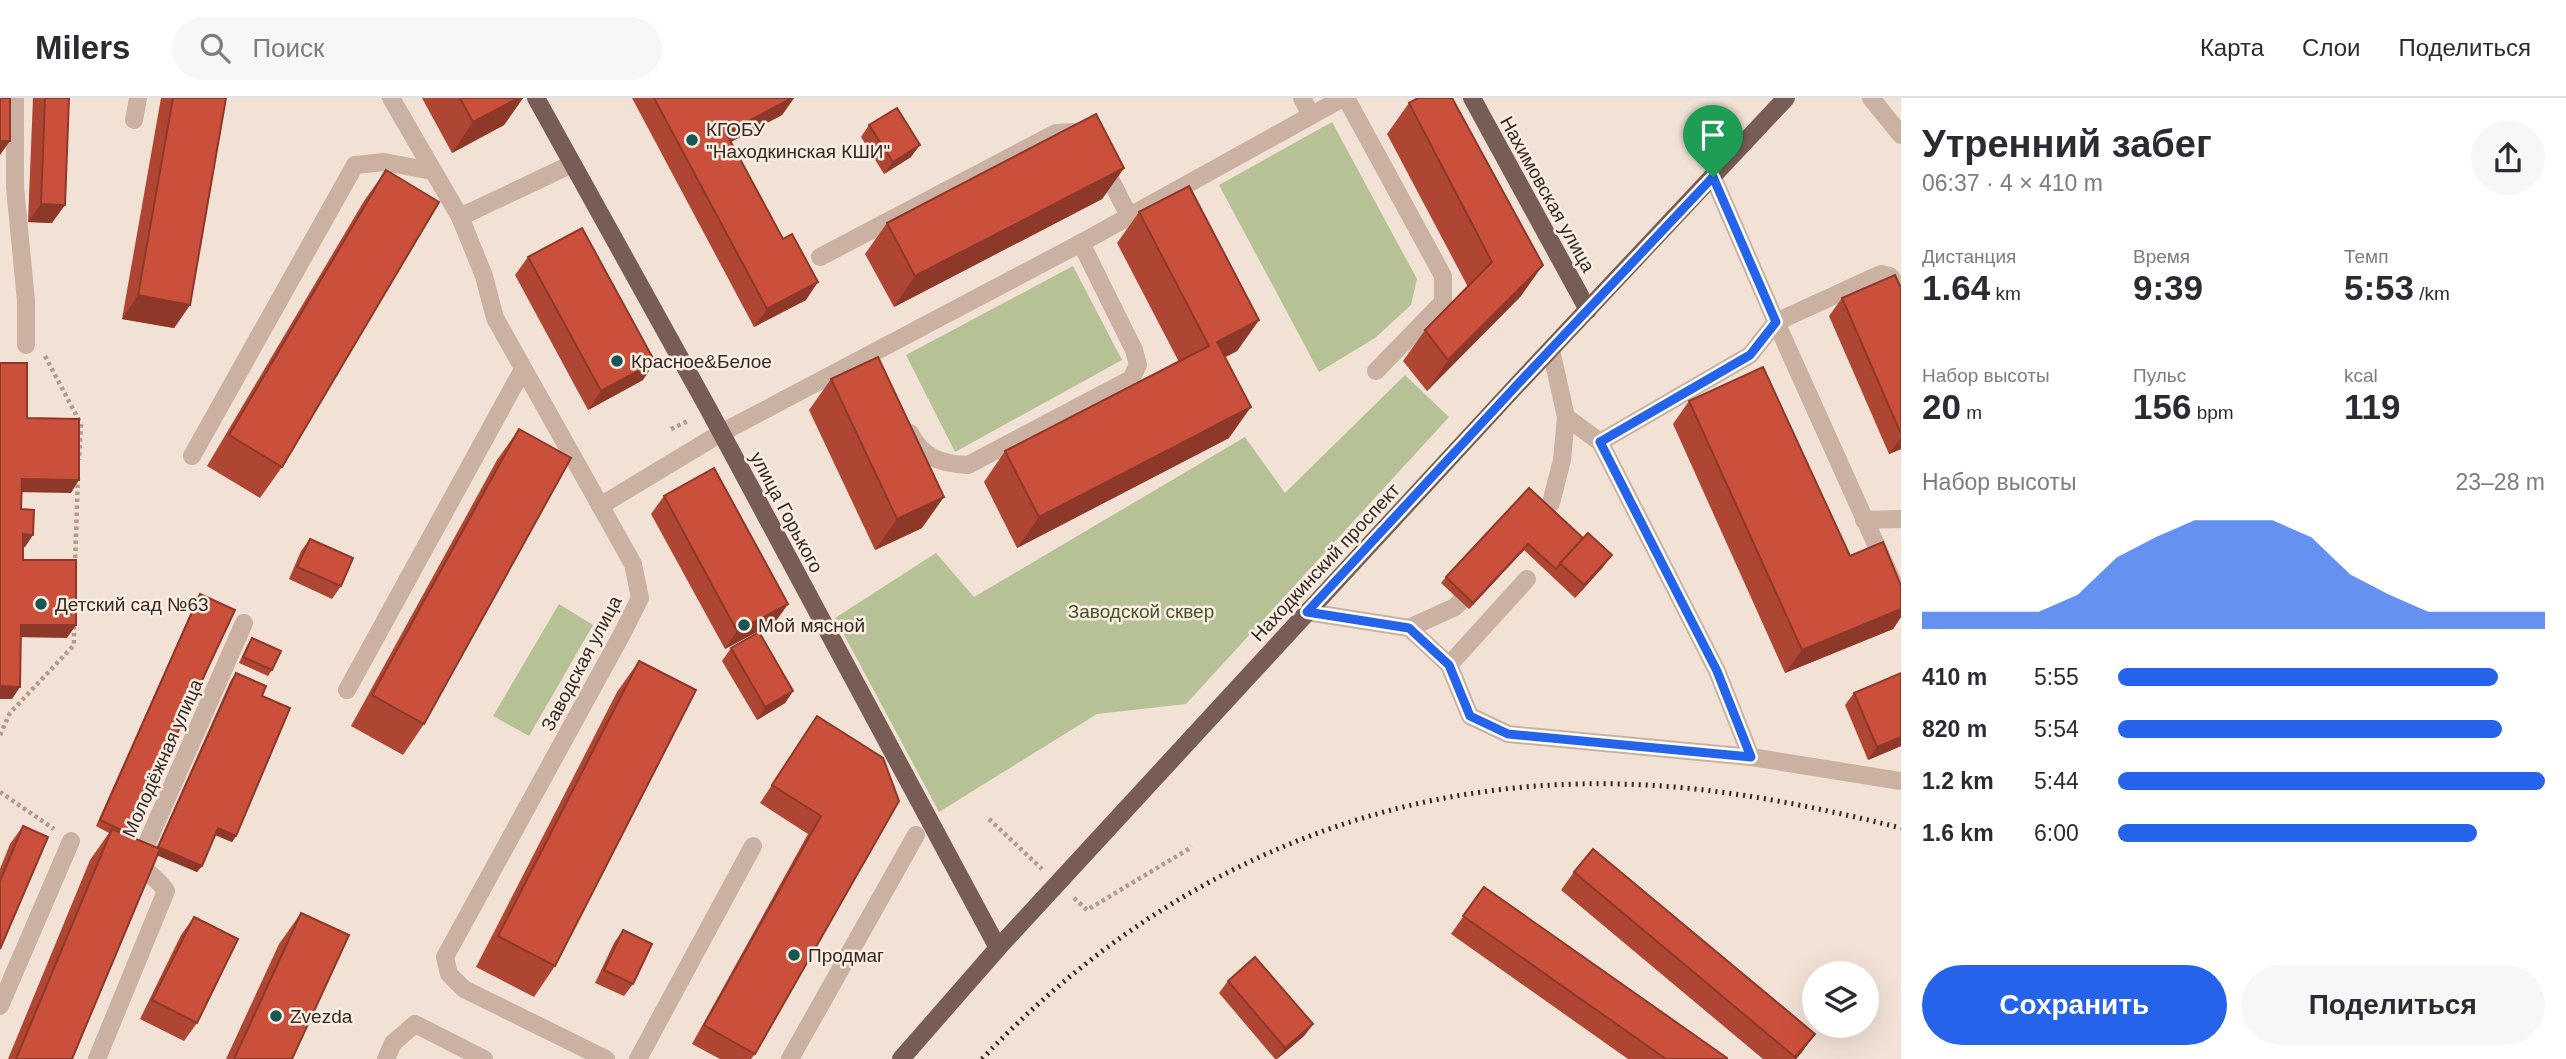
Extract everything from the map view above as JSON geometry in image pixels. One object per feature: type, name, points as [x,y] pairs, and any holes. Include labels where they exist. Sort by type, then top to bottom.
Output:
[{"type":"main road","name":"улица Горького","points":[[536,98],[721,433],[998,948]]},
{"type":"main road","name":"Нахимовская улица","points":[[1472,98],[1588,310]]},
{"type":"main road","name":"Находкинский проспект","points":[[901,1059],[998,948],[1307,612],[1786,98]]},
{"type":"street","points":[[15,98],[8,187],[26,301],[26,345]]},
{"type":"street","points":[[134,120],[138,98]]},
{"type":"street","name":"Заводская улица","points":[[391,98],[460,217],[484,276],[495,318],[633,564],[640,598],[445,957],[449,974],[464,989],[606,1059]]},
{"type":"street","points":[[1302,98],[1311,116]]},
{"type":"street","points":[[600,506],[721,433],[872,359],[1344,98],[1443,276],[1443,302],[1376,371]]},
{"type":"street","points":[[1871,98],[1901,135]]},
{"type":"street","points":[[820,257],[1056,133],[1076,132],[1090,139],[1129,216]]},
{"type":"street","points":[[192,456],[355,165],[384,162],[432,171]]},
{"type":"street","points":[[460,217],[572,164]]},
{"type":"street","points":[[1713,177],[1901,600]]},
{"type":"street","points":[[899,412],[917,447],[945,464],[968,465],[1131,379],[1138,365],[1135,350],[1081,243]]},
{"type":"street","points":[[1600,442],[1750,355],[1776,322],[1881,274],[1890,276],[1901,290]]},
{"type":"street","points":[[1522,540],[1550,503],[1562,460],[1566,417],[1551,350]]},
{"type":"street","points":[[347,691],[523,369]]},
{"type":"street","points":[[1566,417],[1600,442],[1717,671],[1751,757]]},
{"type":"street","points":[[1864,520],[1901,519]]},
{"type":"street","points":[[1307,612],[1409,628],[1455,607],[1489,574]]},
{"type":"street","points":[[1449,665],[1527,579]]},
{"type":"street","name":"Молодёжная улица","points":[[97,1059],[166,891],[160,882],[151,877],[141,859],[244,623]]},
{"type":"street","points":[[1409,628],[1449,665],[1470,716],[1508,734],[1751,757],[1901,781]]},
{"type":"street","points":[[790,1059],[916,835]]},
{"type":"street","points":[[0,1006],[71,841]]},
{"type":"street","points":[[638,1059],[753,846]]},
{"type":"street","points":[[386,1059],[393,1042],[415,1024],[484,1059]]},
{"type":"path","points":[[26,345],[45,355],[81,424],[75,569]]},
{"type":"path","points":[[0,735],[10,713],[74,645],[74,620]]},
{"type":"path","points":[[0,792],[71,841]]},
{"type":"green space","points":[[1332,122],[1417,279],[1411,305],[1375,338],[1319,372],[1219,185]]},
{"type":"green space","points":[[1073,266],[1122,360],[955,452],[906,355]]},
{"type":"green space","name":"Заводской сквер","points":[[1405,375],[1449,417],[1186,704],[1097,714],[939,812],[835,618],[936,553],[974,597],[1245,437],[1285,493]]},
{"type":"green space","points":[[559,604],[593,625],[529,736],[493,716]]},
{"type":"building","points":[[0,98],[10,98],[10,141],[0,141]]},
{"type":"building","points":[[45,98],[69,98],[65,205],[41,204]]},
{"type":"building","points":[[173,98],[226,98],[190,305],[138,295]]},
{"type":"building","points":[[460,98],[518,98],[473,122]]},
{"type":"building","points":[[654,98],[792,98],[726,133],[783,239],[792,234],[818,282],[767,309]]},
{"type":"building","points":[[1418,98],[1452,98],[1543,265],[1448,360],[1425,330],[1492,262],[1409,103]]},
{"type":"building","points":[[897,108],[920,145],[893,162],[869,125]]},
{"type":"building","points":[[1096,114],[1124,168],[915,276],[887,223]]},
{"type":"building","points":[[386,170],[439,202],[282,467],[229,435]]},
{"type":"building","points":[[1189,186],[1259,320],[1217,342],[1251,407],[1039,517],[1005,451],[1209,346],[1139,212]]},
{"type":"building","points":[[582,228],[655,362],[601,391],[528,257]]},
{"type":"building","points":[[1895,275],[1901,288],[1901,434],[1842,298]]},
{"type":"building","points":[[878,357],[944,497],[897,519],[831,379]]},
{"type":"building","points":[[0,363],[27,363],[27,418],[79,419],[79,480],[22,479],[21,509],[34,510],[33,535],[23,534],[23,560],[76,560],[76,625],[21,625],[20,687],[0,686]]},
{"type":"building","points":[[1763,367],[1850,556],[1883,542],[1901,586],[1901,609],[1802,650],[1689,401]]},
{"type":"building","points":[[519,429],[571,458],[424,724],[372,695]]},
{"type":"building","points":[[714,468],[788,604],[737,631],[664,496]]},
{"type":"building","points":[[1529,488],[1583,538],[1556,569],[1528,544],[1473,603],[1446,577]]},
{"type":"building","points":[[1588,533],[1612,555],[1584,585],[1560,563]]},
{"type":"building","points":[[310,539],[353,558],[341,586],[297,567]]},
{"type":"building","points":[[200,594],[235,610],[130,834],[100,820]]},
{"type":"building","points":[[759,632],[793,691],[765,707],[731,648]]},
{"type":"building","points":[[252,638],[281,651],[272,670],[243,657]]},
{"type":"building","points":[[639,661],[696,690],[555,966],[498,936]]},
{"type":"building","points":[[236,673],[266,686],[262,696],[290,708],[236,836],[218,828],[202,866],[158,847]]},
{"type":"building","points":[[1901,673],[1901,737],[1877,747],[1854,693]]},
{"type":"building","points":[[817,716],[883,758],[899,801],[755,1054],[704,1025],[821,816],[772,785]]},
{"type":"building","points":[[23,826],[48,837],[0,949],[0,881]]},
{"type":"building","points":[[112,829],[160,849],[72,1059],[16,1059]]},
{"type":"building","points":[[1593,849],[1802,1023],[1802,1038],[1812,1038],[1795,1057],[1574,872]]},
{"type":"building","points":[[1484,887],[1727,1059],[1666,1059],[1463,916]]},
{"type":"building","points":[[301,913],[349,935],[292,1059],[234,1059]]},
{"type":"building","points":[[194,917],[238,939],[197,1023],[152,1000]]},
{"type":"building","points":[[623,930],[652,944],[633,984],[604,970]]},
{"type":"building","points":[[1255,957],[1313,1024],[1285,1048],[1228,981]]},
{"type":"railway","points":[[982,1059],[1048,996],[1118,940],[1192,892],[1270,852],[1353,821],[1438,799],[1527,787],[1619,784],[1690,788],[1761,798],[1901,828]]},
{"type":"place","name":"КГОБУ \"Находкинская КШИ\"","points":[[692,140]]},
{"type":"place","name":"Красное&Белое","points":[[617,361]]},
{"type":"place","name":"Детский сад №63","points":[[41,604]]},
{"type":"place","name":"Мой мясной","points":[[744,625]]},
{"type":"place","name":"Продмаг","points":[[794,955]]},
{"type":"place","name":"Zvezda","points":[[276,1016]]},
{"type":"route","points":[[1713,177],[1776,322],[1750,355],[1600,442],[1717,671],[1751,757],[1508,734],[1470,716],[1449,665],[1409,628],[1307,612],[1516,386],[1713,177]]}]
